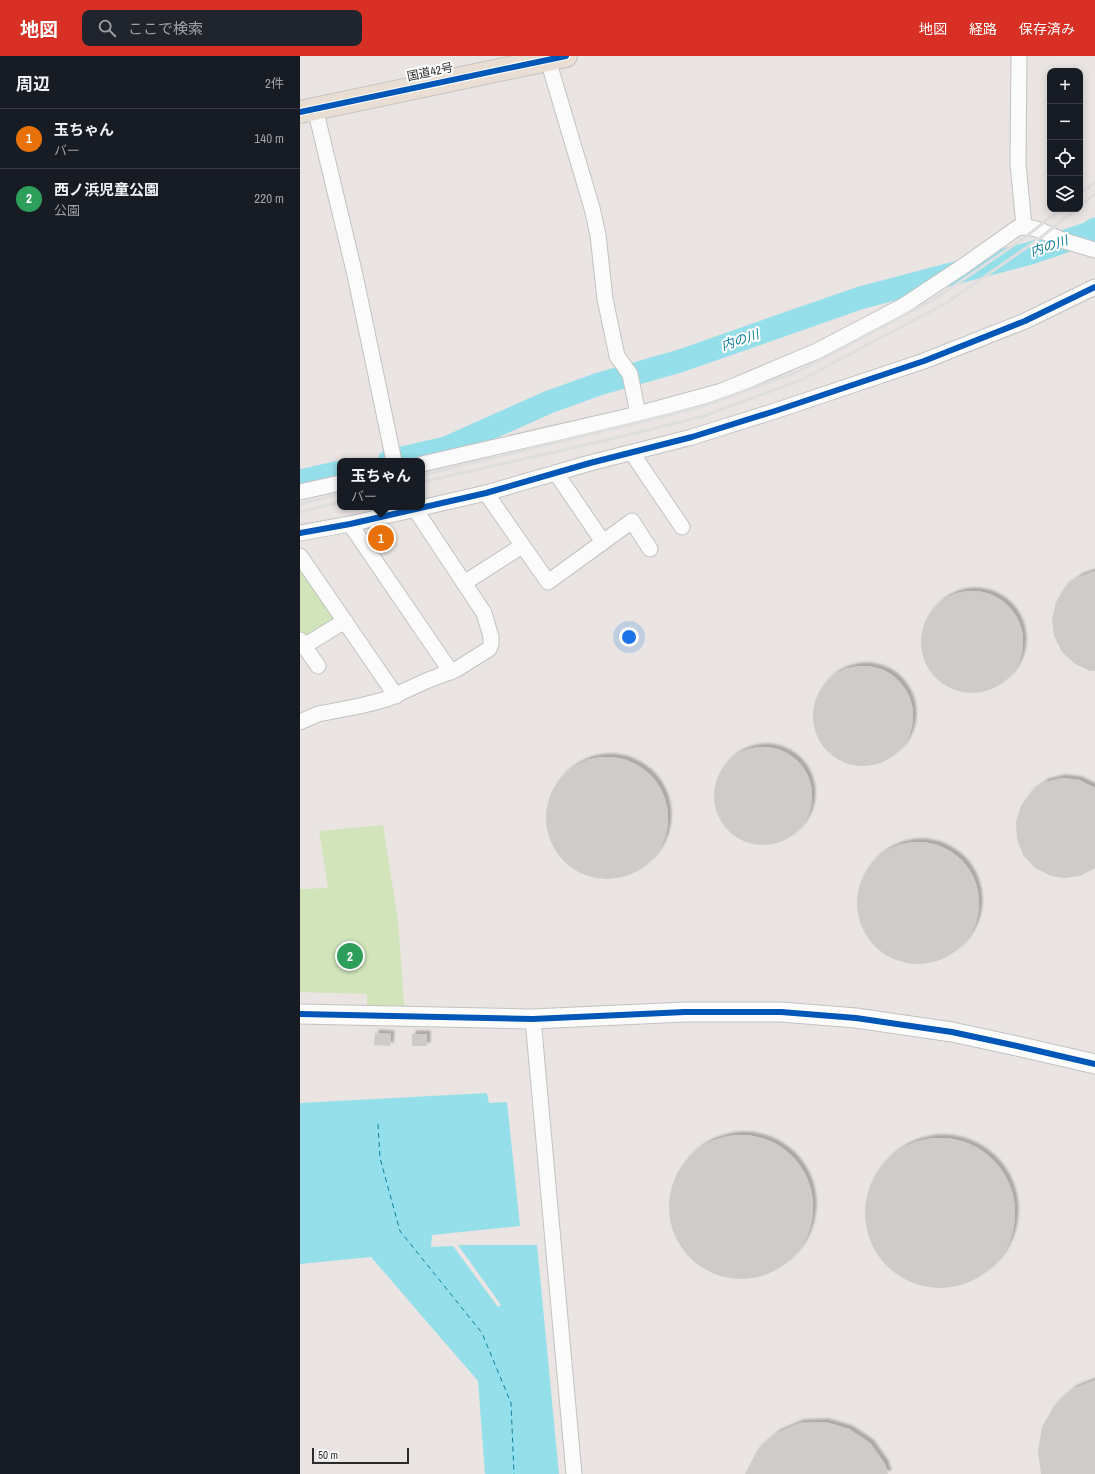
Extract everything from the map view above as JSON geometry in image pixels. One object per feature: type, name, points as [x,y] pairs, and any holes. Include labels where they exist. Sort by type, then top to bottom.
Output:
[{"type":"highway","name":"国道42号","points":[[307,110],[545,59]]},
{"type":"street","points":[[1019,56],[1018,164],[1024,226]]},
{"type":"street","points":[[545,59],[569,129],[593,215],[598,235],[605,298],[617,356],[630,374],[638,414]]},
{"type":"street","points":[[307,110],[355,275],[393,458]]},
{"type":"street","points":[[425,463],[638,414],[722,391],[817,350],[903,306],[1017,228],[1024,226],[1033,227],[1064,240],[1095,250]]},
{"type":"street","points":[[425,507],[486,493],[632,452],[692,437],[767,414],[924,361],[1024,321],[1095,287]]},
{"type":"street","points":[[632,452],[682,528]]},
{"type":"street","points":[[556,473],[603,542]]},
{"type":"street","points":[[300,492],[337,484]]},
{"type":"street","points":[[486,493],[548,582],[632,521],[650,549]]},
{"type":"street","points":[[300,533],[350,524],[411,510]]},
{"type":"street","points":[[300,722],[318,714],[377,702],[396,696],[426,681],[451,672],[489,649],[491,644],[490,632],[484,613],[416,510]]},
{"type":"street","points":[[350,524],[451,672]]},
{"type":"street","points":[[464,583],[522,546]]},
{"type":"street","points":[[300,556],[396,696]]},
{"type":"street","points":[[318,666],[302,643],[345,621]]},
{"type":"street","points":[[300,1014],[533,1019],[724,1011],[781,1012],[888,1022],[952,1032],[1095,1064]]},
{"type":"street","points":[[533,1019],[574,1474]]},
{"type":"green space","points":[[300,564],[338,619],[303,639],[300,637]]},
{"type":"green space","points":[[383,825],[398,920],[405,1016],[367,1015],[367,994],[300,992],[300,889],[328,888],[319,831]]},
{"type":"water","points":[[487,1093],[489,1103],[507,1102],[520,1226],[432,1235],[431,1247],[453,1246],[498,1307],[501,1305],[458,1245],[537,1245],[559,1474],[485,1474],[478,1381],[371,1257],[300,1264],[300,1103]]},
{"type":"building","points":[[1095,571],[1095,671],[1090,671],[1075,664],[1062,652],[1054,636],[1052,619],[1056,602],[1065,587],[1079,577]]},
{"type":"building","points":[[972,591],[991,595],[1008,606],[1019,623],[1023,642],[1019,661],[1008,678],[991,689],[972,693],[953,689],[936,678],[925,661],[921,642],[925,623],[936,606],[953,595]]},
{"type":"building","points":[[863,666],[873,667],[891,674],[905,688],[912,706],[912,726],[905,744],[891,758],[873,765],[863,766],[853,765],[835,758],[821,744],[814,726],[813,716],[814,706],[821,688],[835,674],[853,667]]},
{"type":"building","points":[[763,747],[782,750],[798,761],[809,777],[812,796],[809,815],[798,831],[782,842],[763,845],[744,842],[728,831],[717,815],[714,796],[717,777],[728,761],[744,750]]},
{"type":"building","points":[[607,757],[619,758],[630,762],[641,767],[650,775],[658,784],[663,795],[667,806],[667,830],[663,841],[658,852],[650,861],[641,869],[630,874],[619,878],[607,879],[595,878],[584,874],[573,869],[564,861],[556,852],[551,841],[547,830],[546,818],[547,806],[551,795],[556,784],[564,775],[573,767],[584,762],[595,758]]},
{"type":"building","points":[[1062,778],[1079,780],[1095,788],[1095,868],[1080,876],[1065,878],[1051,876],[1035,868],[1023,855],[1017,839],[1016,822],[1021,806],[1031,792],[1045,782]]},
{"type":"building","points":[[918,842],[930,843],[941,847],[952,852],[961,860],[969,869],[974,880],[978,891],[978,915],[974,926],[969,937],[961,946],[952,954],[941,959],[930,963],[918,964],[906,963],[895,959],[884,954],[875,946],[867,937],[862,926],[858,915],[857,903],[858,891],[862,880],[867,869],[875,860],[884,852],[895,847],[906,843]]},
{"type":"building","points":[[375,1033],[391,1034],[390,1046],[374,1045]]},
{"type":"building","points":[[412,1034],[427,1034],[427,1046],[412,1046]]},
{"type":"building","points":[[734,1135],[748,1135],[775,1143],[787,1151],[797,1161],[808,1179],[812,1193],[812,1221],[808,1235],[797,1253],[787,1263],[769,1274],[748,1279],[734,1279],[707,1271],[695,1263],[685,1253],[674,1235],[669,1214],[669,1200],[677,1173],[685,1161],[695,1151],[713,1140]]},
{"type":"building","points":[[940,1138],[962,1141],[982,1151],[993,1160],[1002,1171],[1012,1191],[1015,1213],[1012,1235],[1002,1255],[993,1266],[982,1275],[962,1285],[940,1288],[918,1285],[898,1275],[887,1266],[878,1255],[868,1235],[865,1213],[868,1191],[878,1171],[887,1160],[898,1151],[918,1141]]},
{"type":"building","points":[[1095,1380],[1095,1474],[1041,1474],[1038,1451],[1042,1427],[1054,1406],[1073,1389]]},
{"type":"building","points":[[825,1422],[849,1429],[870,1443],[885,1464],[888,1474],[745,1474],[758,1449],[777,1433],[800,1423]]},
{"type":"waterway","name":"内の川","points":[[402,458],[446,448],[549,402],[599,384],[680,361],[860,298],[1031,253],[1089,233],[1095,229]]},
{"type":"waterway","name":"内の川","points":[[300,481],[337,473]]},
{"type":"ferry route","points":[[378,1124],[380,1158],[400,1231],[482,1333],[511,1403],[514,1474]]},
{"type":"railway","points":[[1083,192],[1095,182]]},
{"type":"railway","points":[[1083,204],[1095,194]]},
{"type":"railway","points":[[425,474],[700,407],[797,372],[938,297],[1024,238],[1057,212]]},
{"type":"railway","points":[[425,481],[701,417],[801,380],[948,302],[1039,239],[1072,212]]},
{"type":"railway","points":[[300,504],[337,495]]},
{"type":"railway","points":[[300,512],[337,503]]},
{"type":"cycle path","points":[[300,112],[566,56]]},
{"type":"cycle path","points":[[425,507],[486,493],[590,463],[692,437],[775,411],[924,361],[1025,321],[1095,287]]},
{"type":"cycle path","points":[[300,533],[350,524],[411,510]]},
{"type":"cycle path","points":[[300,1014],[533,1019],[685,1012],[781,1012],[856,1018],[952,1032],[1095,1064]]},
{"type":"place","name":"玉ちゃん","points":[[381,538]]},
{"type":"place","name":"西ノ浜児童公園","points":[[350,956]]}]
